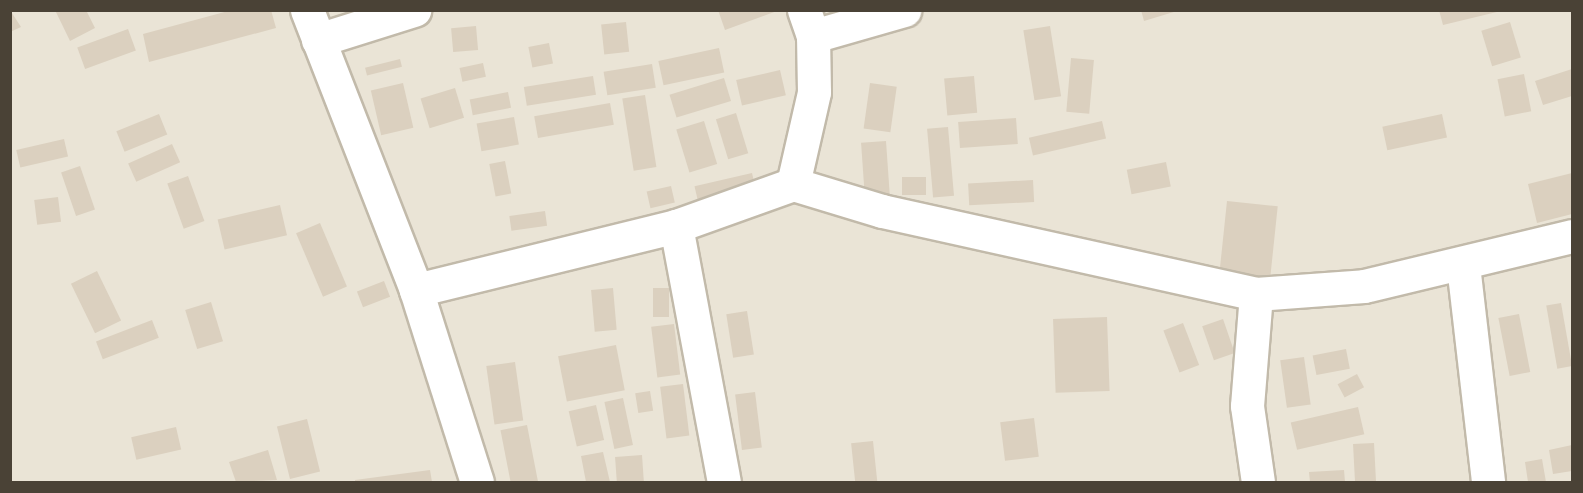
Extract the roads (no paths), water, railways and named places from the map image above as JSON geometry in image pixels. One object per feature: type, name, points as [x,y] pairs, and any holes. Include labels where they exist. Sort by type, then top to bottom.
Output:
[{"type":"street","points":[[414,10],[313,25],[416,290],[477,483]]},
{"type":"street","points":[[793,184],[814,92],[808,23],[904,10]]},
{"type":"street","points":[[416,290],[676,226],[793,184],[893,214],[1256,294],[1364,286],[1463,265],[1572,236]]},
{"type":"street","points":[[676,226],[724,483]]},
{"type":"street","points":[[1463,265],[1488,483]]},
{"type":"street","points":[[1256,294],[1248,406],[1258,483]]}]
